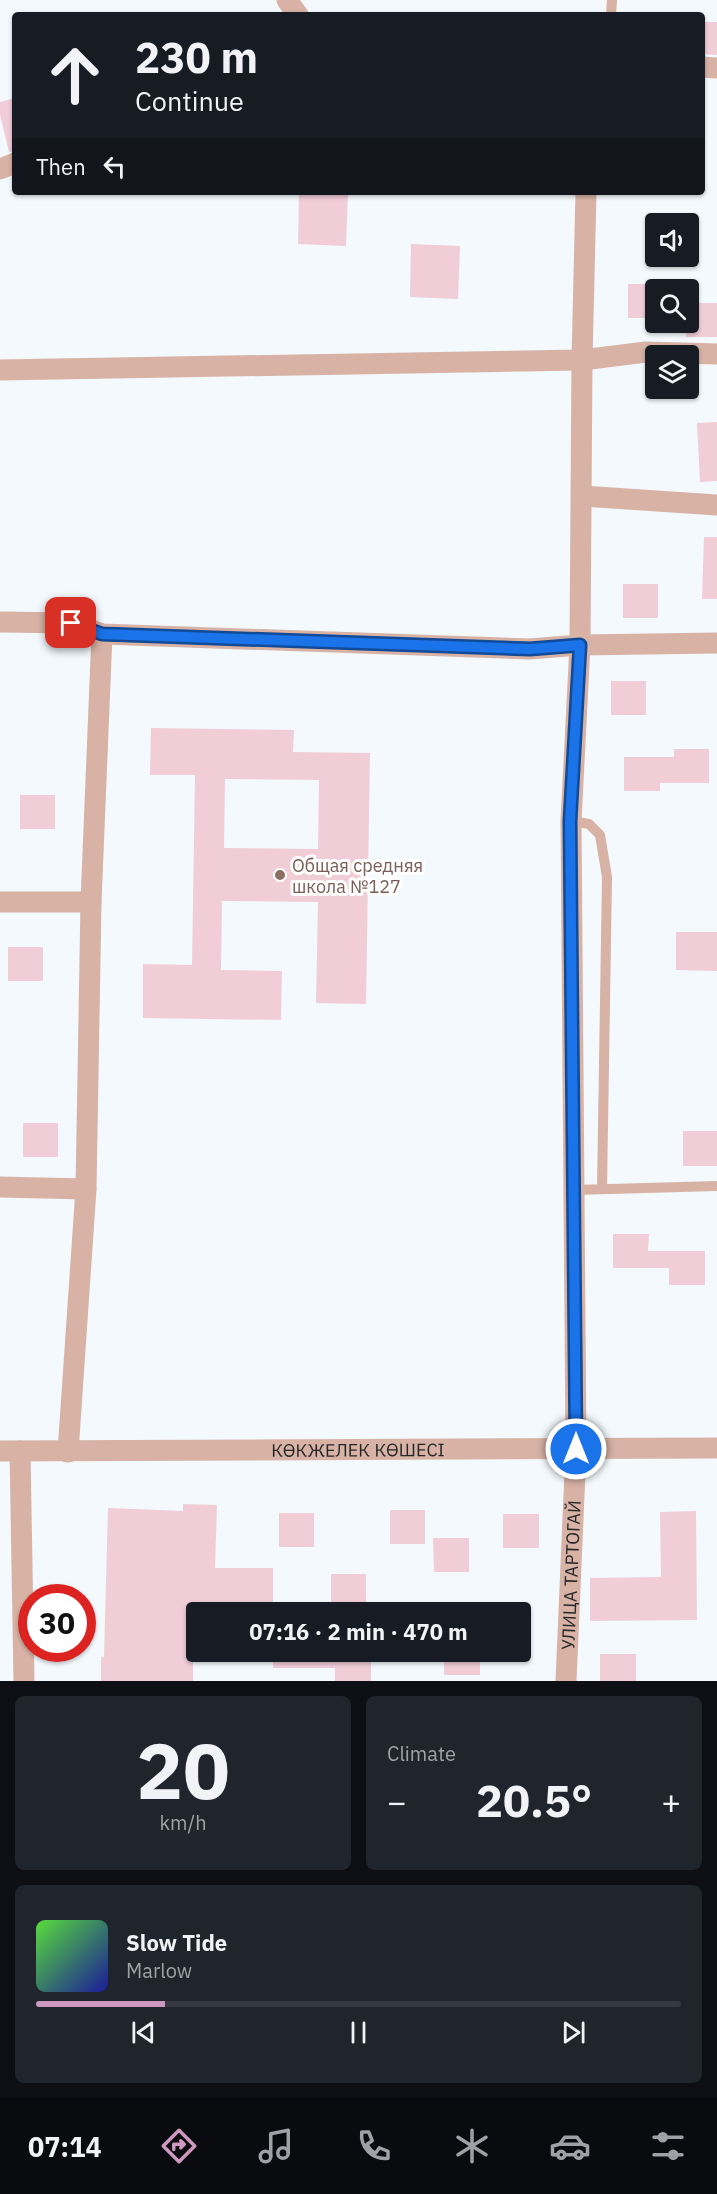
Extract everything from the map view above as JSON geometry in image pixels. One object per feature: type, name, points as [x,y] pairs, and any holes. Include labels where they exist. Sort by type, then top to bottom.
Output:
[{"type":"street","points":[[286,0],[296,12]]},
{"type":"street","name":"УЛИЦА ТАРТОГАЙ","points":[[566,1681],[576,1449],[570,821],[580,645],[586,195]]},
{"type":"street","points":[[0,370],[582,360],[646,352],[717,354]]},
{"type":"street","points":[[582,496],[717,505]]},
{"type":"street","points":[[0,622],[71,623],[102,634],[530,649],[580,645],[717,642]]},
{"type":"street","points":[[68,1452],[86,1189],[91,902],[102,634]]},
{"type":"street","points":[[0,902],[91,902]]},
{"type":"street","points":[[0,1187],[86,1189]]},
{"type":"street","name":"КӨКЖЕЛЕК КӨШЕСІ","points":[[10,1451],[717,1448]]},
{"type":"street","points":[[10,1451],[24,1681]]},
{"type":"lane","points":[[570,821],[589,824],[600,835],[607,877],[602,1189]]},
{"type":"lane","points":[[574,1190],[717,1186]]},
{"type":"building","points":[[705,22],[717,22],[717,55],[705,54]]},
{"type":"building","points":[[12,99],[12,152],[9,152],[0,115],[0,102]]},
{"type":"building","points":[[299,195],[348,195],[346,246],[298,244]]},
{"type":"building","points":[[411,244],[460,246],[458,299],[410,297]]},
{"type":"building","points":[[628,284],[645,284],[645,318],[628,318]]},
{"type":"building","points":[[699,303],[717,303],[717,337],[686,337],[686,333],[699,333]]},
{"type":"building","points":[[717,422],[717,481],[700,482],[697,423]]},
{"type":"building","points":[[704,537],[717,537],[717,599],[702,599]]},
{"type":"building","points":[[623,584],[658,584],[658,618],[623,618]]},
{"type":"building","points":[[611,681],[646,681],[646,715],[611,715]]},
{"type":"building","name":"Общая средняя школа №127","points":[[151,728],[294,730],[293,752],[370,753],[366,1004],[316,1003],[318,902],[222,901],[221,970],[282,971],[281,1020],[143,1018],[143,964],[192,965],[195,775],[150,775]],"holes":[[[225,779],[319,780],[318,849],[224,848]]]},
{"type":"building","points":[[674,749],[709,749],[709,783],[660,783],[660,791],[624,791],[624,757],[674,757]]},
{"type":"building","points":[[20,795],[55,795],[55,829],[20,829]]},
{"type":"building","points":[[676,932],[717,932],[717,971],[676,970]]},
{"type":"building","points":[[8,947],[43,947],[43,981],[8,981]]},
{"type":"building","points":[[23,1123],[58,1123],[58,1157],[23,1157]]},
{"type":"building","points":[[683,1131],[717,1131],[717,1166],[683,1166]]},
{"type":"building","points":[[613,1234],[649,1234],[648,1251],[705,1251],[705,1285],[669,1285],[669,1268],[613,1268]]},
{"type":"building","points":[[183,1504],[217,1505],[215,1568],[273,1568],[273,1602],[186,1602],[186,1662],[193,1662],[193,1681],[101,1681],[101,1657],[104,1657],[108,1508],[183,1511]]},
{"type":"building","points":[[390,1510],[425,1510],[425,1544],[390,1544]]},
{"type":"building","points":[[696,1511],[697,1620],[590,1621],[590,1578],[661,1577],[660,1512]]},
{"type":"building","points":[[279,1513],[314,1513],[314,1547],[279,1547]]},
{"type":"building","points":[[503,1514],[539,1514],[539,1548],[503,1548]]},
{"type":"building","points":[[433,1538],[469,1538],[469,1572],[434,1572]]},
{"type":"building","points":[[331,1574],[366,1574],[366,1602],[331,1602]]},
{"type":"building","points":[[600,1654],[636,1654],[636,1681],[600,1681]]},
{"type":"building","points":[[273,1662],[371,1662],[371,1681],[335,1681],[335,1668],[273,1668]]},
{"type":"building","points":[[444,1662],[480,1662],[480,1675],[444,1675]]},
{"type":"place","name":"Общая средняя школа №127","points":[[280,875]]},
{"type":"route","points":[[71,623],[102,634],[530,649],[580,645],[570,821],[576,1449]]}]
